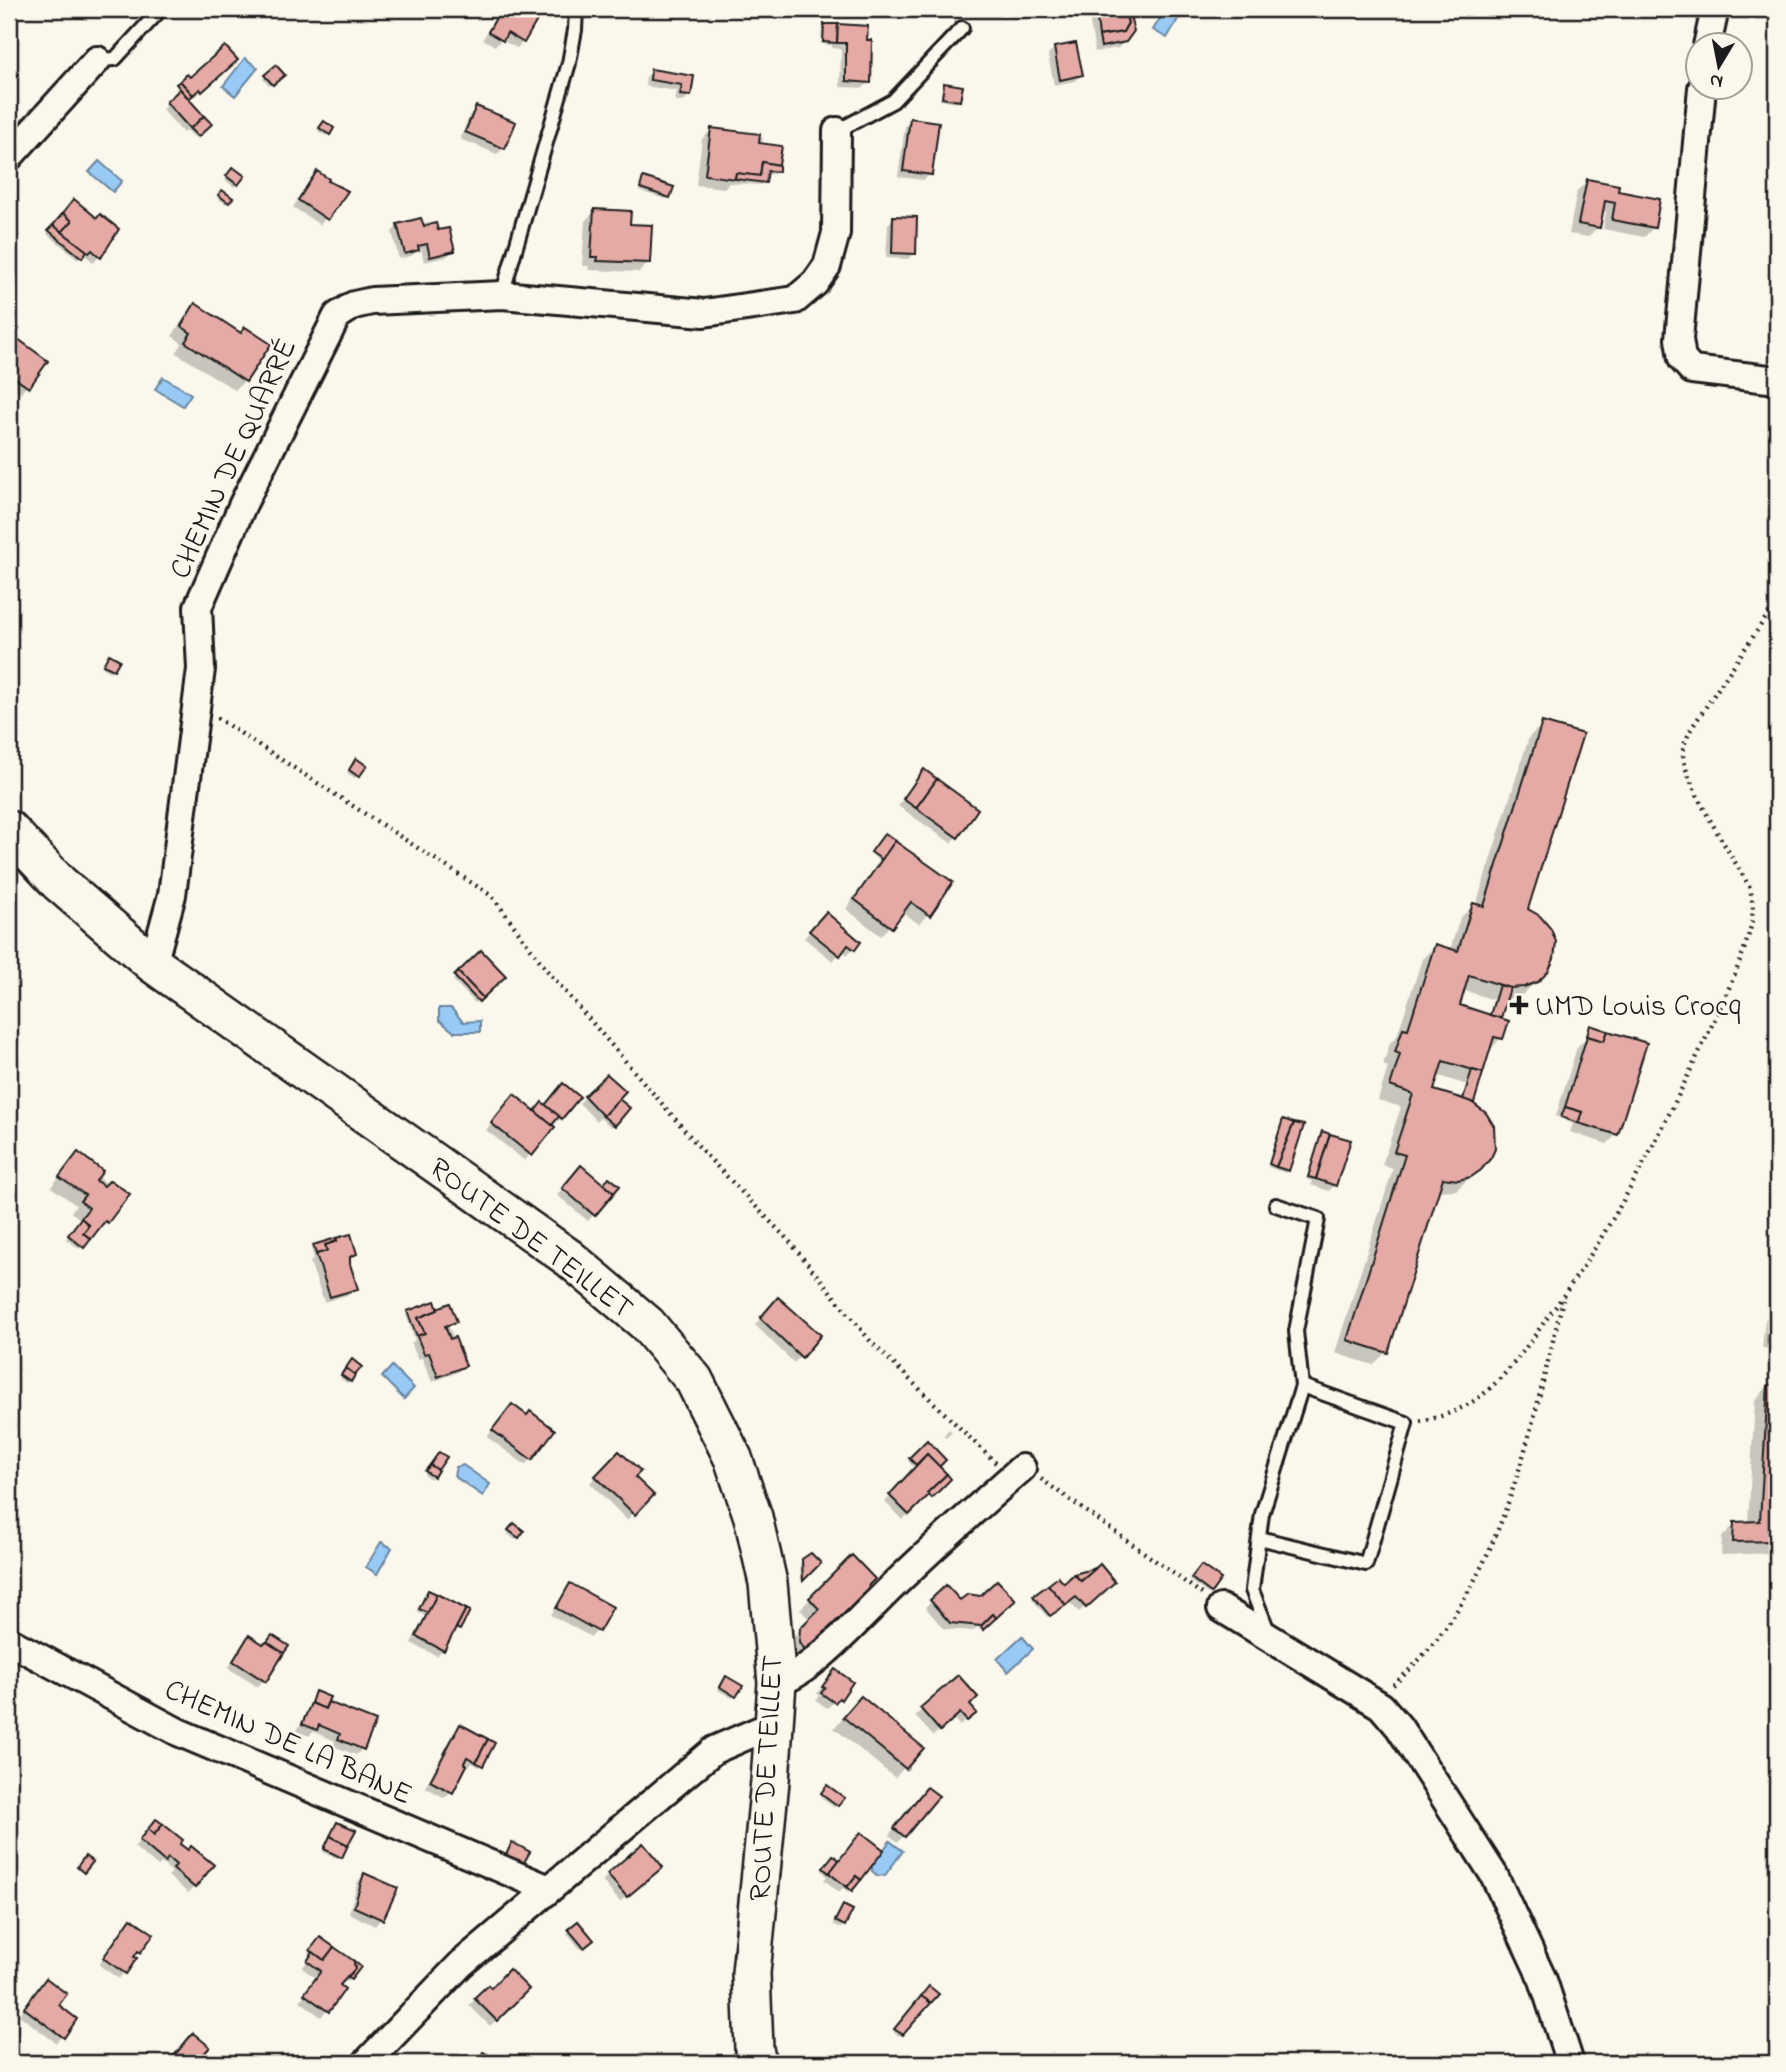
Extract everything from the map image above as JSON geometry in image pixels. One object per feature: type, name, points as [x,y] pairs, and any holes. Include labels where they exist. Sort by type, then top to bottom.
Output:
[{"type":"main road","name":"ROUTE DE TEILLET","points":[[9,830],[59,883],[153,964],[569,1258],[647,1324],[694,1380],[733,1458],[753,1517],[768,1583],[777,1683],[751,1973],[757,2063]]},
{"type":"street","points":[[1710,32],[1716,9]]},
{"type":"street","points":[[9,157],[97,60]]},
{"type":"street","points":[[1701,102],[1679,339],[1682,359],[1692,370],[1777,380]]},
{"type":"street","name":"CHEMIN DE QUARRÉ","points":[[153,964],[172,895],[197,705],[201,669],[198,607],[243,504],[337,316],[354,304],[372,301],[502,295],[704,313],[795,300],[815,284],[827,266],[836,233],[837,131]]},
{"type":"street","points":[[777,1683],[793,1678],[831,1646],[939,1542],[1017,1473]]},
{"type":"street","points":[[1221,1608],[1381,1706],[1399,1727],[1494,1875],[1542,1980],[1570,2063]]},
{"type":"street","name":"CHEMIN DE LA BANE","points":[[9,1641],[178,1732],[549,1889]]},
{"type":"street","points":[[366,2063],[461,1964],[714,1750],[758,1731],[774,1730]]},
{"type":"lane","points":[[97,60],[115,58],[161,9]]},
{"type":"lane","points":[[502,295],[569,62],[576,9]]},
{"type":"lane","points":[[837,131],[893,101],[962,28]]},
{"type":"lane","points":[[1270,1638],[1252,1590],[1262,1514],[1302,1386],[1296,1331],[1318,1219],[1276,1205]]},
{"type":"lane","points":[[1259,1538],[1366,1564],[1406,1423],[1302,1386]]},
{"type":"path","points":[[1406,1423],[1447,1414],[1469,1404],[1489,1390],[1521,1354],[1593,1252],[1660,1131],[1730,987],[1750,929],[1753,905],[1750,888],[1692,787],[1684,766],[1683,749],[1691,729],[1777,601]]},
{"type":"path","points":[[197,705],[492,896],[546,969],[706,1156],[790,1242],[872,1343],[1017,1473],[1059,1490],[1221,1608]]},
{"type":"path","points":[[1372,1700],[1410,1670],[1446,1628],[1479,1573],[1501,1526],[1564,1296]]},
{"type":"water","points":[[1166,9],[1184,9],[1167,38],[1153,30]]},
{"type":"water","points":[[245,58],[258,68],[235,96],[223,86]]},
{"type":"water","points":[[99,161],[122,181],[113,192],[89,172]]},
{"type":"water","points":[[163,377],[191,394],[183,406],[155,389]]},
{"type":"water","points":[[439,1008],[451,1008],[463,1022],[480,1021],[480,1032],[454,1032],[439,1020]]},
{"type":"water","points":[[392,1366],[414,1388],[404,1399],[382,1377]]},
{"type":"water","points":[[463,1465],[490,1484],[483,1496],[454,1476],[456,1467]]},
{"type":"water","points":[[381,1542],[392,1548],[377,1574],[366,1567]]},
{"type":"water","points":[[1022,1636],[1033,1649],[1008,1672],[997,1659]]},
{"type":"water","points":[[890,1841],[903,1851],[885,1875],[878,1876],[872,1871],[872,1865]]},
{"type":"building","points":[[501,9],[543,10],[524,43],[507,33],[503,41],[488,32]]},
{"type":"building","points":[[1096,9],[1127,9],[1125,12],[1128,23],[1123,32],[1099,36]]},
{"type":"building","points":[[1131,9],[1129,12],[1134,31],[1126,42],[1101,47],[1099,36],[1123,32],[1128,23],[1125,12]]},
{"type":"building","points":[[824,24],[838,24],[837,43],[823,42]]},
{"type":"building","points":[[838,24],[868,26],[867,40],[872,40],[871,83],[846,81],[846,43],[837,43]]},
{"type":"building","points":[[1076,43],[1083,75],[1060,80],[1054,47]]},
{"type":"building","points":[[225,46],[238,60],[202,92],[200,89],[193,95],[180,81],[187,74],[190,77]]},
{"type":"building","points":[[276,65],[285,75],[273,85],[264,75]]},
{"type":"building","points":[[651,69],[694,76],[691,96],[680,95],[682,85],[650,80]]},
{"type":"building","points":[[180,81],[193,95],[189,99],[176,84]]},
{"type":"building","points":[[944,83],[963,86],[960,101],[942,98]]},
{"type":"building","points":[[180,89],[204,116],[190,129],[166,102]]},
{"type":"building","points":[[476,106],[516,122],[505,149],[465,132]]},
{"type":"building","points":[[204,116],[212,124],[198,137],[190,129]]},
{"type":"building","points":[[910,118],[939,122],[932,175],[903,171]]},
{"type":"building","points":[[324,121],[334,128],[330,135],[319,128]]},
{"type":"building","points":[[711,128],[760,134],[759,143],[782,146],[779,165],[762,162],[760,176],[736,173],[735,179],[705,175]]},
{"type":"building","points":[[762,162],[779,165],[779,172],[768,171],[766,183],[735,179],[736,173],[760,176]]},
{"type":"building","points":[[233,167],[245,176],[238,185],[226,176]]},
{"type":"building","points":[[317,171],[329,179],[328,181],[348,191],[328,220],[298,200]]},
{"type":"building","points":[[643,177],[674,187],[670,198],[640,188]]},
{"type":"building","points":[[1587,179],[1619,185],[1618,191],[1660,199],[1655,228],[1612,220],[1615,203],[1605,201],[1600,228],[1578,224]]},
{"type":"building","points":[[222,190],[233,198],[229,203],[218,195]]},
{"type":"building","points":[[74,199],[97,218],[100,214],[119,229],[101,258],[92,250],[89,253],[62,232],[72,221],[63,213]]},
{"type":"building","points":[[594,209],[631,211],[630,224],[652,225],[650,263],[597,261],[598,257],[591,257]]},
{"type":"building","points":[[63,213],[72,221],[62,232],[53,225]]},
{"type":"building","points":[[893,216],[917,217],[916,254],[892,253]]},
{"type":"building","points":[[421,218],[424,226],[436,223],[438,230],[449,228],[455,251],[430,257],[427,244],[418,246],[419,250],[405,254],[397,224]]},
{"type":"building","points":[[53,225],[87,251],[82,258],[48,230]]},
{"type":"building","points":[[195,303],[241,333],[245,327],[271,344],[246,382],[185,342],[191,333],[181,326]]},
{"type":"building","points":[[9,322],[19,329],[14,336],[48,361],[29,388],[9,374]]},
{"type":"building","points":[[109,654],[120,660],[114,670],[103,665]]},
{"type":"building","points":[[1542,722],[1583,734],[1528,909],[1540,916],[1551,929],[1556,942],[1554,959],[1548,972],[1538,982],[1524,987],[1510,988],[1469,975],[1460,1005],[1509,1021],[1503,1039],[1494,1037],[1483,1073],[1443,1061],[1434,1090],[1470,1101],[1486,1113],[1494,1126],[1495,1149],[1481,1170],[1471,1177],[1458,1180],[1443,1178],[1388,1353],[1347,1340],[1405,1155],[1394,1152],[1413,1094],[1390,1086],[1400,1054],[1395,1052],[1403,1028],[1408,1029],[1435,944],[1458,951],[1473,903],[1484,906]]},
{"type":"building","points":[[356,758],[367,766],[359,777],[349,770]]},
{"type":"building","points":[[924,769],[937,779],[916,808],[903,799]]},
{"type":"building","points":[[937,779],[978,809],[958,838],[916,808]]},
{"type":"building","points":[[885,833],[896,841],[882,860],[871,852]]},
{"type":"building","points":[[895,841],[953,882],[930,916],[911,902],[892,928],[854,899]]},
{"type":"building","points":[[826,912],[861,942],[855,950],[848,945],[840,956],[809,931]]},
{"type":"building","points":[[481,950],[506,976],[483,998],[458,972]]},
{"type":"building","points":[[458,972],[483,998],[479,1002],[454,976]]},
{"type":"building","points":[[1499,985],[1510,988],[1501,1018],[1490,1015]]},
{"type":"building","points":[[1590,1025],[1608,1031],[1604,1041],[1587,1036]]},
{"type":"building","points":[[1608,1031],[1647,1043],[1618,1135],[1578,1123],[1582,1112],[1565,1107],[1587,1036],[1604,1041]]},
{"type":"building","points":[[1472,1070],[1483,1073],[1474,1103],[1463,1099]]},
{"type":"building","points":[[607,1074],[626,1091],[603,1116],[584,1096]]},
{"type":"building","points":[[563,1083],[580,1097],[562,1119],[545,1105]]},
{"type":"building","points":[[514,1094],[555,1127],[532,1156],[491,1123]]},
{"type":"building","points":[[619,1099],[630,1108],[615,1126],[603,1116]]},
{"type":"building","points":[[542,1102],[559,1116],[552,1125],[535,1111]]},
{"type":"building","points":[[1565,1107],[1582,1112],[1578,1123],[1561,1117]]},
{"type":"building","points":[[1283,1119],[1294,1123],[1276,1167],[1269,1164]]},
{"type":"building","points":[[1294,1123],[1304,1125],[1289,1171],[1276,1167]]},
{"type":"building","points":[[1322,1131],[1330,1134],[1316,1179],[1308,1177]]},
{"type":"building","points":[[1330,1134],[1351,1140],[1336,1186],[1316,1179]]},
{"type":"building","points":[[78,1152],[103,1171],[96,1181],[104,1186],[110,1180],[130,1194],[108,1223],[105,1221],[91,1239],[83,1233],[89,1225],[81,1218],[89,1208],[80,1201],[85,1195],[59,1177]]},
{"type":"building","points":[[581,1165],[614,1193],[595,1216],[562,1188]]},
{"type":"building","points":[[609,1177],[620,1186],[614,1193],[604,1184]]},
{"type":"building","points":[[81,1218],[89,1225],[83,1233],[91,1239],[84,1248],[68,1235]]},
{"type":"building","points":[[351,1234],[357,1254],[350,1257],[350,1264],[358,1289],[330,1297],[316,1254],[327,1251],[325,1245],[337,1241],[336,1238]]},
{"type":"building","points":[[336,1238],[337,1241],[325,1245],[327,1251],[316,1254],[313,1245]]},
{"type":"building","points":[[778,1297],[821,1335],[802,1358],[760,1318]]},
{"type":"building","points":[[435,1301],[438,1310],[418,1318],[425,1333],[417,1336],[407,1311]]},
{"type":"building","points":[[450,1303],[457,1322],[445,1326],[450,1339],[455,1337],[466,1366],[438,1377],[429,1353],[424,1354],[417,1336],[425,1333],[418,1318]]},
{"type":"building","points":[[1770,1312],[1777,1312],[1777,1343],[1768,1343]]},
{"type":"building","points":[[352,1359],[362,1367],[355,1375],[346,1368],[341,1375]]},
{"type":"building","points":[[346,1368],[355,1375],[351,1382],[341,1375]]},
{"type":"building","points":[[1768,1385],[1777,1385],[1777,1541],[1733,1542],[1734,1522],[1760,1521]]},
{"type":"building","points":[[512,1404],[527,1415],[530,1411],[555,1430],[532,1460],[492,1430]]},
{"type":"building","points":[[927,1440],[946,1460],[939,1467],[927,1454],[916,1465],[909,1458]]},
{"type":"building","points":[[619,1451],[641,1471],[635,1477],[654,1495],[635,1515],[595,1476]]},
{"type":"building","points":[[439,1452],[447,1457],[438,1470],[430,1465]]},
{"type":"building","points":[[927,1454],[947,1474],[909,1515],[889,1495]]},
{"type":"building","points":[[430,1465],[438,1470],[434,1477],[425,1471]]},
{"type":"building","points":[[947,1474],[951,1479],[932,1498],[927,1493]]},
{"type":"building","points":[[514,1523],[524,1531],[519,1538],[508,1530]]},
{"type":"building","points":[[811,1553],[821,1563],[803,1581],[802,1559]]},
{"type":"building","points":[[852,1555],[875,1579],[868,1586],[870,1589],[806,1650],[799,1643],[800,1628],[819,1609],[809,1598]]},
{"type":"building","points":[[1100,1564],[1115,1582],[1086,1608],[1076,1597],[1066,1605],[1048,1585],[1058,1577],[1064,1583],[1074,1574],[1081,1581]]},
{"type":"building","points":[[1201,1565],[1221,1579],[1211,1593],[1191,1578]]},
{"type":"building","points":[[1096,1568],[1081,1581],[1074,1574]]},
{"type":"building","points":[[997,1580],[1016,1600],[996,1618],[993,1614],[981,1626],[950,1623],[930,1600],[946,1585],[960,1600],[968,1594],[980,1596]]},
{"type":"building","points":[[570,1583],[613,1607],[599,1632],[556,1608]]},
{"type":"building","points":[[1048,1585],[1066,1605],[1050,1616],[1033,1596]]},
{"type":"building","points":[[428,1590],[437,1594],[428,1613],[419,1609]]},
{"type":"building","points":[[437,1594],[466,1609],[444,1651],[416,1636]]},
{"type":"building","points":[[466,1609],[470,1611],[460,1630],[456,1628]]},
{"type":"building","points":[[993,1614],[996,1618],[983,1630],[981,1626]]},
{"type":"building","points":[[249,1635],[284,1653],[266,1682],[233,1661]]},
{"type":"building","points":[[272,1635],[289,1646],[284,1653],[267,1642]]},
{"type":"building","points":[[835,1669],[853,1682],[841,1700],[839,1698],[835,1703],[821,1693],[825,1688],[822,1687]]},
{"type":"building","points":[[958,1675],[978,1697],[970,1705],[977,1713],[967,1721],[960,1713],[940,1731],[920,1708]]},
{"type":"building","points":[[726,1676],[743,1686],[736,1697],[720,1687]]},
{"type":"building","points":[[315,1691],[330,1697],[325,1709],[311,1703]]},
{"type":"building","points":[[861,1696],[924,1748],[906,1769],[843,1717]]},
{"type":"building","points":[[328,1702],[376,1721],[364,1750],[338,1739],[340,1734],[319,1725],[317,1730],[302,1724],[311,1703],[325,1709]]},
{"type":"building","points":[[460,1724],[488,1739],[476,1762],[467,1757],[464,1763],[467,1765],[453,1793],[430,1781]]},
{"type":"building","points":[[488,1739],[495,1743],[483,1766],[476,1762]]},
{"type":"building","points":[[827,1785],[845,1798],[838,1806],[821,1793]]},
{"type":"building","points":[[927,1787],[939,1796],[905,1837],[894,1828]]},
{"type":"building","points":[[156,1819],[163,1824],[154,1835],[148,1829]]},
{"type":"building","points":[[337,1822],[356,1830],[348,1845],[330,1836]]},
{"type":"building","points":[[163,1824],[183,1840],[180,1844],[188,1850],[191,1846],[214,1865],[195,1888],[173,1869],[176,1865],[168,1858],[165,1862],[139,1840],[148,1829],[154,1835]]},
{"type":"building","points":[[861,1832],[884,1850],[861,1880],[856,1876],[847,1887],[829,1873]]},
{"type":"building","points":[[330,1836],[348,1845],[342,1858],[324,1849]]},
{"type":"building","points":[[512,1842],[530,1852],[523,1864],[506,1855]]},
{"type":"building","points":[[643,1843],[663,1867],[627,1897],[607,1874]]},
{"type":"building","points":[[833,1855],[839,1860],[829,1873],[823,1868]]},
{"type":"building","points":[[85,1856],[93,1862],[84,1873],[77,1867]]},
{"type":"building","points":[[364,1873],[398,1888],[383,1920],[354,1907]]},
{"type":"building","points":[[856,1876],[861,1880],[852,1891],[847,1887]]},
{"type":"building","points":[[843,1905],[853,1910],[845,1926],[835,1921]]},
{"type":"building","points":[[131,1918],[154,1934],[140,1953],[138,1951],[134,1957],[137,1958],[126,1974],[103,1958]]},
{"type":"building","points":[[578,1921],[594,1940],[584,1948],[568,1929]]},
{"type":"building","points":[[320,1937],[334,1947],[324,1960],[310,1950]]},
{"type":"building","points":[[334,1947],[354,1961],[355,1969],[340,1985],[345,1989],[329,2012],[304,1994],[321,1971],[307,1961],[313,1952],[324,1960]]},
{"type":"building","points":[[354,1961],[361,1967],[351,1980],[348,1978],[355,1969]]},
{"type":"building","points":[[509,1969],[529,1989],[497,2021],[474,1998],[488,1985],[491,1988]]},
{"type":"building","points":[[46,1978],[67,1994],[59,2005],[77,2019],[64,2038],[24,2008]]},
{"type":"building","points":[[929,1986],[939,1994],[931,2003],[921,1996]]},
{"type":"building","points":[[921,1996],[931,2003],[903,2035],[894,2029]]},
{"type":"building","points":[[193,2033],[210,2047],[196,2063],[168,2063]]},
{"type":"building","points":[[483,2052],[503,2063],[477,2063]]},
{"type":"place","name":"UMD Louis Crocq","points":[[1519,1005]]}]
